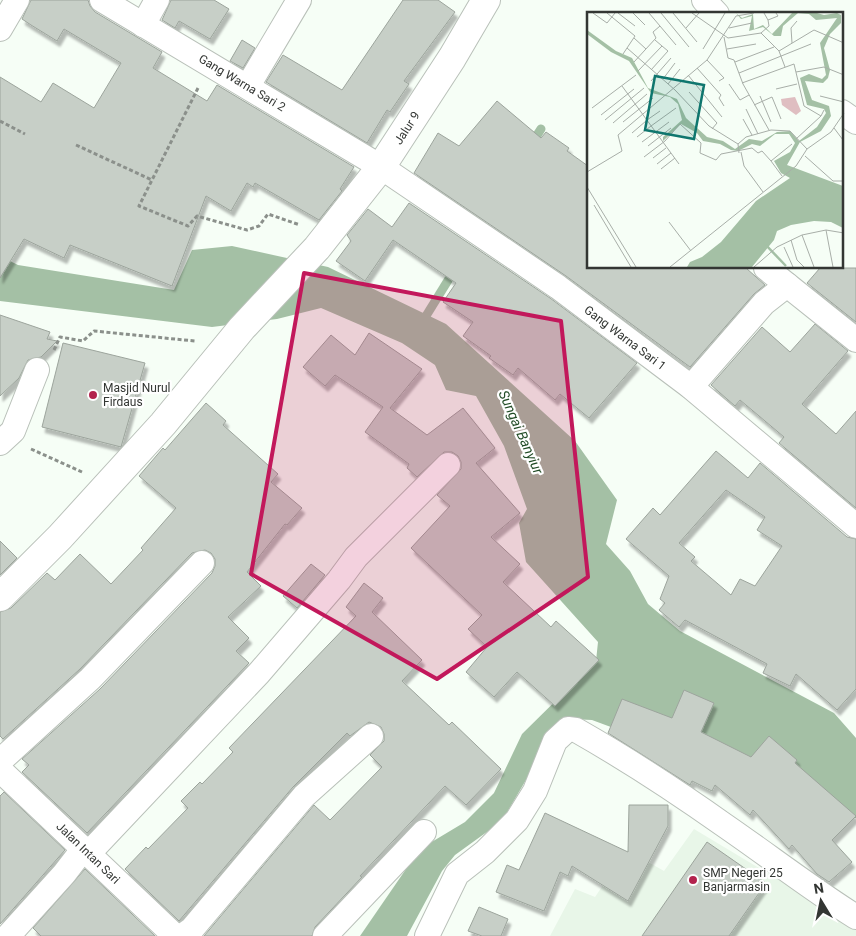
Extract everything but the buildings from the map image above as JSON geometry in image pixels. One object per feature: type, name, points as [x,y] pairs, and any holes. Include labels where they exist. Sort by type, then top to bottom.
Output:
[{"type":"street","points":[[0,29],[17,0]]},
{"type":"street","name":"Gang Warna Sari 2","points":[[102,0],[248,86],[381,168]]},
{"type":"street","points":[[143,25],[157,0]]},
{"type":"street","points":[[248,86],[299,0]]},
{"type":"street","name":"Jalur 9","points":[[0,597],[163,424],[235,336],[322,241],[381,168],[452,58],[486,0]]},
{"type":"street","points":[[704,0],[715,12]]},
{"type":"street","points":[[844,113],[856,122]]},
{"type":"street","name":"Gang Warna Sari 1","points":[[381,168],[558,287],[691,387],[856,526]]},
{"type":"street","points":[[767,269],[856,340]]},
{"type":"street","points":[[691,387],[764,302],[787,285]]},
{"type":"street","points":[[3,440],[13,430],[37,370]]},
{"type":"street","points":[[8,936],[64,874],[259,673],[339,580],[356,557],[448,465]]},
{"type":"street","points":[[2,772],[202,563]]},
{"type":"street","points":[[427,936],[457,874],[485,852],[516,820],[535,791],[556,741],[568,729],[576,730],[642,769],[724,825],[804,884],[856,917]]},
{"type":"street","points":[[182,936],[192,929],[304,796],[371,736]]},
{"type":"street","name":"Jalan Intan Sari","points":[[2,772],[175,936]]},
{"type":"street","points":[[325,936],[424,832]]},
{"type":"path","points":[[211,64],[139,206],[188,226],[197,216],[247,230],[259,226],[268,214],[322,241]]},
{"type":"path","points":[[0,120],[25,134]]},
{"type":"path","points":[[76,145],[152,180]]},
{"type":"path","points":[[37,370],[45,368],[60,337],[83,342],[94,331],[235,336]]},
{"type":"path","points":[[3,440],[108,484]]},
{"type":"highlighted area","points":[[304,273],[561,321],[588,577],[437,679],[251,574]]},
{"type":"shaded area","name":"SMP Negeri 25 Banjarmasin","points":[[694,829],[856,926],[856,936],[550,936],[575,889],[595,897],[627,850],[664,871]]},
{"type":"water","name":"Sungai Banyiur","points":[[232,246],[328,267],[446,324],[575,441],[617,500],[606,544],[630,571],[648,604],[680,631],[834,713],[856,738],[856,818],[799,814],[705,762],[592,720],[571,719],[544,749],[502,821],[455,855],[442,871],[407,936],[360,936],[415,856],[430,843],[465,822],[494,793],[522,734],[596,661],[598,642],[526,562],[519,523],[527,509],[504,446],[476,396],[446,390],[435,365],[402,343],[321,308],[277,319],[212,327],[0,301],[0,256],[18,265],[174,290],[192,250]]},
{"type":"waterway","points":[[532,143],[541,129]]},
{"type":"waterway","points":[[426,316],[455,269]]},
{"type":"place","name":"Masjid Nurul Firdaus","points":[[93,395]]},
{"type":"place","name":"SMP Negeri 25 Banjarmasin","points":[[693,880]]}]
